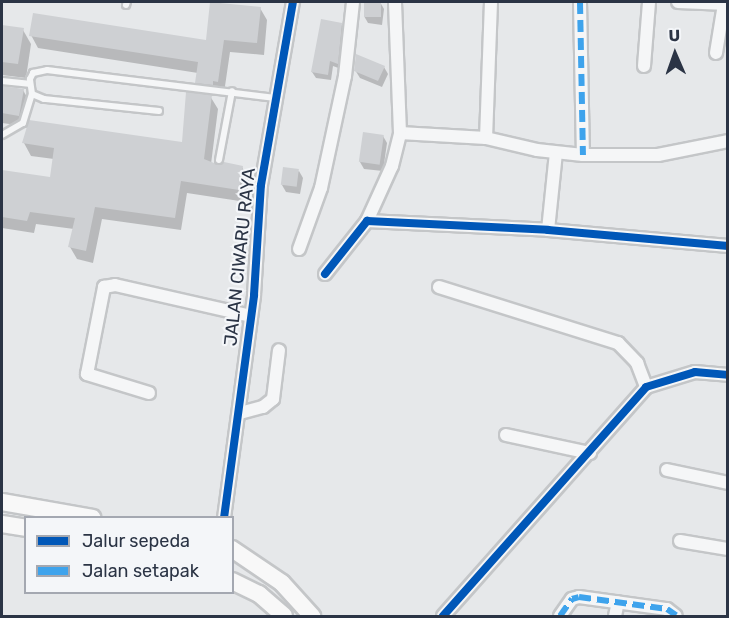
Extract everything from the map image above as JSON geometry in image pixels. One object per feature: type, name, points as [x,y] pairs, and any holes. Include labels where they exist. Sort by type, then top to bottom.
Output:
[{"type":"main road","points":[[2,502],[82,516]]},
{"type":"main road","points":[[2,524],[24,528]]},
{"type":"main road","points":[[234,550],[282,583],[312,616]]},
{"type":"main road","points":[[234,582],[259,594],[284,616]]},
{"type":"street","name":"JALAN CIWARU RAYA","points":[[224,516],[240,413],[251,316],[261,185],[293,2]]},
{"type":"street","points":[[299,249],[321,188],[343,87],[353,2]]},
{"type":"street","points":[[325,274],[367,221],[392,166],[400,133],[395,2]]},
{"type":"street","points":[[486,138],[490,2]]},
{"type":"street","points":[[580,2],[583,154]]},
{"type":"street","points":[[644,66],[649,2]]},
{"type":"street","points":[[678,2],[725,4],[716,53]]},
{"type":"street","points":[[400,133],[486,138],[556,153],[583,154],[658,155],[728,141]]},
{"type":"street","points":[[548,230],[556,153]]},
{"type":"street","points":[[367,221],[548,230],[728,246]]},
{"type":"street","points":[[149,393],[87,374],[85,368],[104,287],[115,285],[251,316]]},
{"type":"street","points":[[439,286],[618,343],[636,363],[646,387]]},
{"type":"street","points":[[240,413],[263,407],[273,399],[279,350]]},
{"type":"street","points":[[443,616],[590,453],[646,387],[695,372],[728,375]]},
{"type":"street","points":[[506,435],[590,453]]},
{"type":"street","points":[[667,470],[728,483]]},
{"type":"street","points":[[680,541],[728,549]]},
{"type":"street","points":[[560,616],[575,598],[668,609],[676,616]]},
{"type":"street","points":[[615,616],[618,603]]},
{"type":"lane","points":[[2,135],[23,123],[32,94],[29,84],[33,73],[47,70],[275,98]]},
{"type":"lane","points":[[2,81],[29,84]]},
{"type":"lane","points":[[219,160],[232,91]]},
{"type":"lane","points":[[32,94],[44,99],[159,111]]},
{"type":"building","points":[[210,2],[261,7],[257,43],[224,40],[218,82],[213,81],[213,85],[195,83],[198,62],[29,36],[33,13],[206,40]]},
{"type":"building","points":[[364,2],[381,2],[381,17],[364,17]]},
{"type":"building","points":[[321,19],[342,23],[338,64],[330,61],[328,75],[311,72]]},
{"type":"building","points":[[2,25],[24,28],[18,64],[2,62]]},
{"type":"building","points":[[356,54],[385,66],[378,81],[354,71]]},
{"type":"building","points":[[2,86],[24,89],[19,116],[2,113]]},
{"type":"building","points":[[186,92],[212,95],[204,159],[219,165],[224,162],[243,166],[239,190],[181,181],[175,218],[95,207],[86,251],[68,247],[75,218],[30,212],[27,221],[2,217],[2,170],[50,177],[54,148],[22,143],[29,120],[182,142]]},
{"type":"building","points":[[363,132],[384,135],[380,165],[359,162]]},
{"type":"building","points":[[283,167],[299,169],[297,187],[281,185]]},
{"type":"marked path","points":[[580,2],[583,155]]},
{"type":"marked path","points":[[560,616],[572,599],[579,597],[667,609],[676,615]]},
{"type":"cycle path","points":[[224,516],[254,295],[261,185],[293,2]]},
{"type":"cycle path","points":[[325,274],[367,221],[548,230],[728,246]]},
{"type":"cycle path","points":[[443,616],[646,387],[695,372],[728,375]]}]
